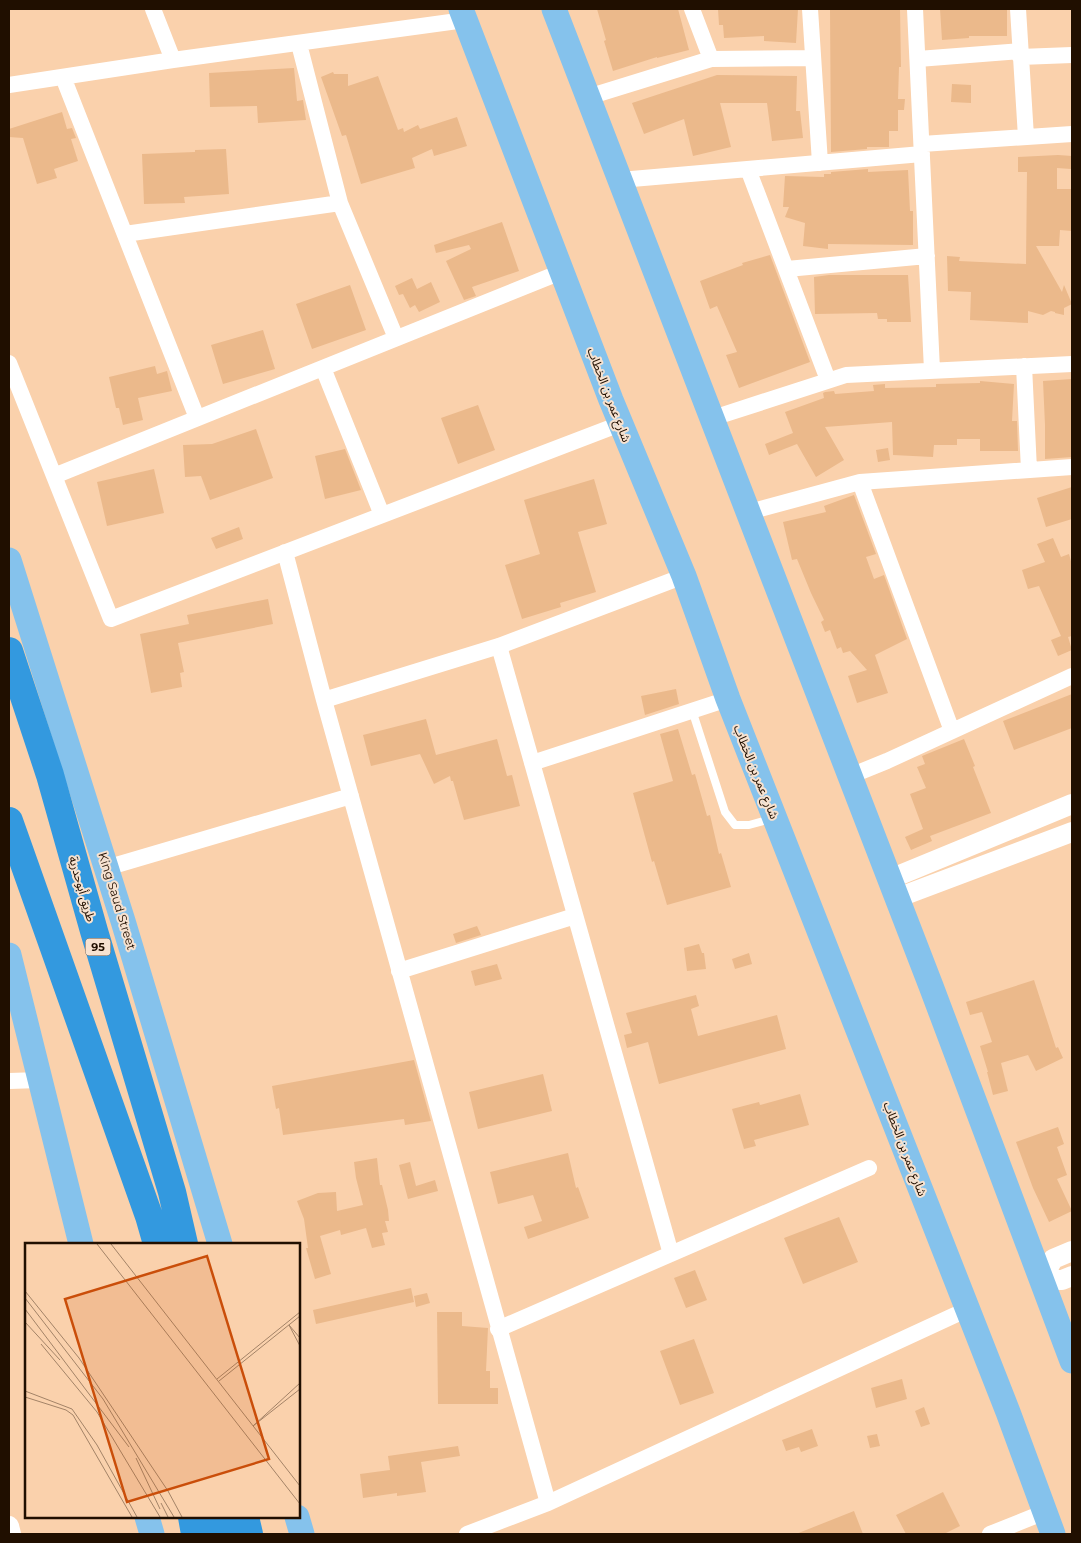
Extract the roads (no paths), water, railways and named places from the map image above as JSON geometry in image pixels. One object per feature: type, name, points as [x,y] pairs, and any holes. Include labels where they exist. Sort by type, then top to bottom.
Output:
[{"type":"highway","name":"طريق أبوحدرية","points":[[9,651],[50,775],[94,931],[172,1192],[184,1243]]},
{"type":"highway","points":[[9,821],[149,1216],[155,1243]]},
{"type":"highway","points":[[192,1518],[195,1534]]},
{"type":"highway","points":[[219,1518],[222,1534]]},
{"type":"highway","points":[[245,1518],[249,1534]]},
{"type":"main road","points":[[554,9],[893,888],[1072,1362]]},
{"type":"main road","name":"شارع عمر بن الخطاب","points":[[452,15],[562,272],[620,424],[684,576],[728,699],[968,1309],[1049,1523]]},
{"type":"main road","name":"King Saud Street","points":[[9,560],[106,868],[220,1243]]},
{"type":"main road","points":[[9,955],[82,1243]]},
{"type":"main road","points":[[148,1518],[152,1534]]},
{"type":"main road","points":[[298,1518],[302,1534]]},
{"type":"street","points":[[153,9],[173,60]]},
{"type":"street","points":[[692,9],[711,59]]},
{"type":"street","points":[[810,9],[820,163]]},
{"type":"street","points":[[916,9],[932,370]]},
{"type":"street","points":[[1018,9],[1026,138]]},
{"type":"street","points":[[9,85],[173,60],[299,44],[452,15]]},
{"type":"street","points":[[299,44],[340,203],[396,338]]},
{"type":"street","points":[[918,59],[1020,54],[1072,56]]},
{"type":"street","points":[[588,97],[711,59],[813,58]]},
{"type":"street","points":[[64,77],[197,418]]},
{"type":"street","points":[[620,180],[820,163],[922,149],[1072,134]]},
{"type":"street","points":[[748,169],[828,380]]},
{"type":"street","points":[[125,234],[340,203]]},
{"type":"street","points":[[787,270],[927,256]]},
{"type":"street","points":[[54,476],[562,272]]},
{"type":"street","points":[[9,363],[112,618],[620,424]]},
{"type":"street","points":[[713,418],[846,375],[1072,364]]},
{"type":"street","points":[[1024,366],[1029,470]]},
{"type":"street","points":[[323,368],[382,515]]},
{"type":"street","points":[[749,512],[860,482],[1072,467]]},
{"type":"street","points":[[860,482],[952,731]]},
{"type":"street","points":[[285,552],[324,700],[548,1503]]},
{"type":"street","points":[[324,700],[499,646],[684,576]]},
{"type":"street","points":[[499,646],[671,1254]]},
{"type":"street","points":[[850,776],[1072,676]]},
{"type":"street","points":[[532,762],[728,699]]},
{"type":"street","points":[[106,868],[351,796]]},
{"type":"street","points":[[893,888],[1072,804]]},
{"type":"street","points":[[893,888],[1072,832]]},
{"type":"street","points":[[399,971],[576,916]]},
{"type":"street","points":[[9,1081],[40,1080]]},
{"type":"street","points":[[498,1329],[869,1168]]},
{"type":"street","points":[[1072,1251],[1053,1259],[1042,1280],[1062,1280],[1072,1276]]},
{"type":"street","points":[[468,1534],[548,1503],[968,1309]]},
{"type":"street","points":[[990,1534],[1049,1523]]},
{"type":"street","points":[[9,1526],[11,1534]]},
{"type":"lane","points":[[692,710],[725,812],[734,824],[749,825],[774,818]]}]
